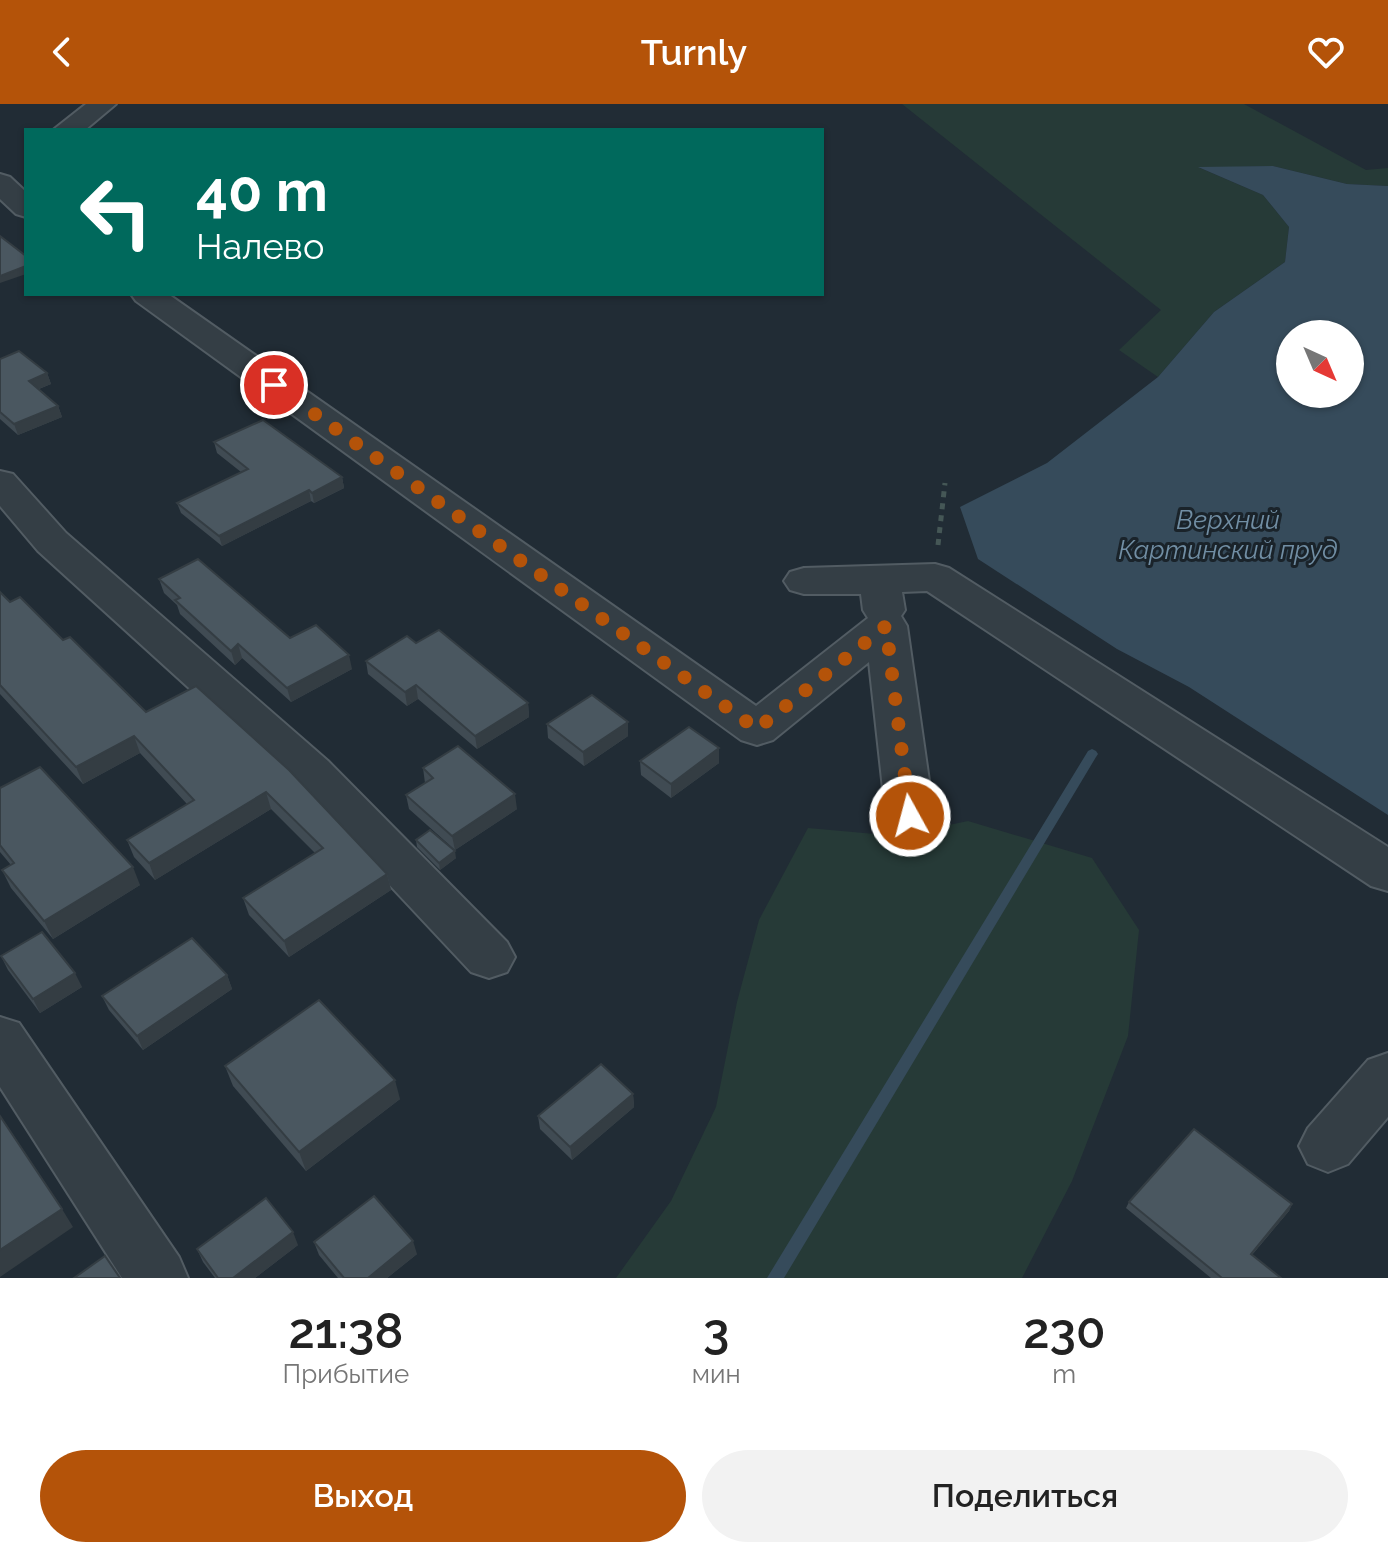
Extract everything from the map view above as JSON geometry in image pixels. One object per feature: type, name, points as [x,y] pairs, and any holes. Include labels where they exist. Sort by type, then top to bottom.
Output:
[{"type":"street","points":[[70,128],[103,104]]},
{"type":"street","points":[[4,173],[24,205]]},
{"type":"street","points":[[0,221],[24,209]]},
{"type":"street","points":[[150,296],[757,729],[886,626]]},
{"type":"street","points":[[0,482],[52,542],[312,773],[489,957]]},
{"type":"street","points":[[804,581],[935,577],[1388,872]]},
{"type":"street","points":[[880,581],[910,816]]},
{"type":"street","points":[[0,1040],[157,1278]]},
{"type":"street","points":[[1328,1146],[1388,1077]]},
{"type":"path","points":[[935,577],[945,483]]},
{"type":"green space","points":[[902,104],[1244,104],[1366,170],[1388,168],[1388,186],[1347,184],[1273,166],[1200,168],[1263,195],[1289,227],[1285,262],[1214,312],[1158,377],[1119,350],[1161,310]]},
{"type":"green space","points":[[968,821],[1092,858],[1139,930],[1128,1036],[1072,1181],[1022,1278],[616,1278],[671,1201],[716,1107],[737,1002],[759,920],[808,828],[897,836]]},
{"type":"water","name":"Верхний Картинский пруд","points":[[1273,166],[1347,184],[1388,186],[1388,815],[1189,687],[1117,649],[978,559],[960,507],[1047,463],[1158,377],[1214,312],[1285,262],[1289,227],[1263,195],[1198,167]]},
{"type":"building","points":[[0,236],[24,254],[24,267],[0,276]]},
{"type":"building","points":[[19,351],[47,373],[29,381],[58,406],[14,424],[0,412],[0,359]]},
{"type":"building","points":[[263,420],[342,477],[312,493],[309,490],[219,536],[177,503],[248,469],[214,442]]},
{"type":"building","points":[[198,559],[290,638],[316,625],[349,655],[287,688],[238,644],[231,651],[175,600],[180,598],[159,579]]},
{"type":"building","points":[[0,592],[10,602],[20,597],[63,640],[70,637],[146,712],[196,686],[289,770],[387,874],[284,941],[243,898],[323,848],[266,792],[149,863],[127,840],[194,800],[134,736],[76,767],[0,685]]},
{"type":"building","points":[[439,630],[528,703],[475,736],[416,685],[405,692],[366,661],[407,636],[416,643]]},
{"type":"building","points":[[592,695],[628,722],[583,752],[547,724]]},
{"type":"building","points":[[689,727],[719,748],[671,784],[640,761]]},
{"type":"building","points":[[458,746],[515,794],[452,836],[406,795],[433,778],[423,768]]},
{"type":"building","points":[[40,767],[133,867],[44,921],[2,870],[14,863],[0,845],[0,788]]},
{"type":"building","points":[[430,830],[455,851],[439,863],[416,840]]},
{"type":"building","points":[[42,932],[75,973],[33,999],[1,956]]},
{"type":"building","points":[[192,938],[227,975],[137,1036],[102,996]]},
{"type":"building","points":[[319,1000],[395,1080],[299,1152],[225,1066]]},
{"type":"building","points":[[601,1064],[633,1094],[570,1147],[538,1116]]},
{"type":"building","points":[[0,1116],[62,1209],[0,1250]]},
{"type":"building","points":[[1194,1129],[1292,1204],[1251,1254],[1281,1278],[1222,1278],[1129,1202]]},
{"type":"building","points":[[374,1196],[413,1241],[368,1278],[344,1278],[314,1242]]},
{"type":"building","points":[[266,1198],[293,1232],[233,1278],[218,1278],[197,1249]]},
{"type":"building","points":[[105,1256],[120,1278],[74,1278]]},
{"type":"waterway","points":[[775,1278],[1092,754]]},
{"type":"route","points":[[274,385],[757,729],[886,626],[910,816]]}]
